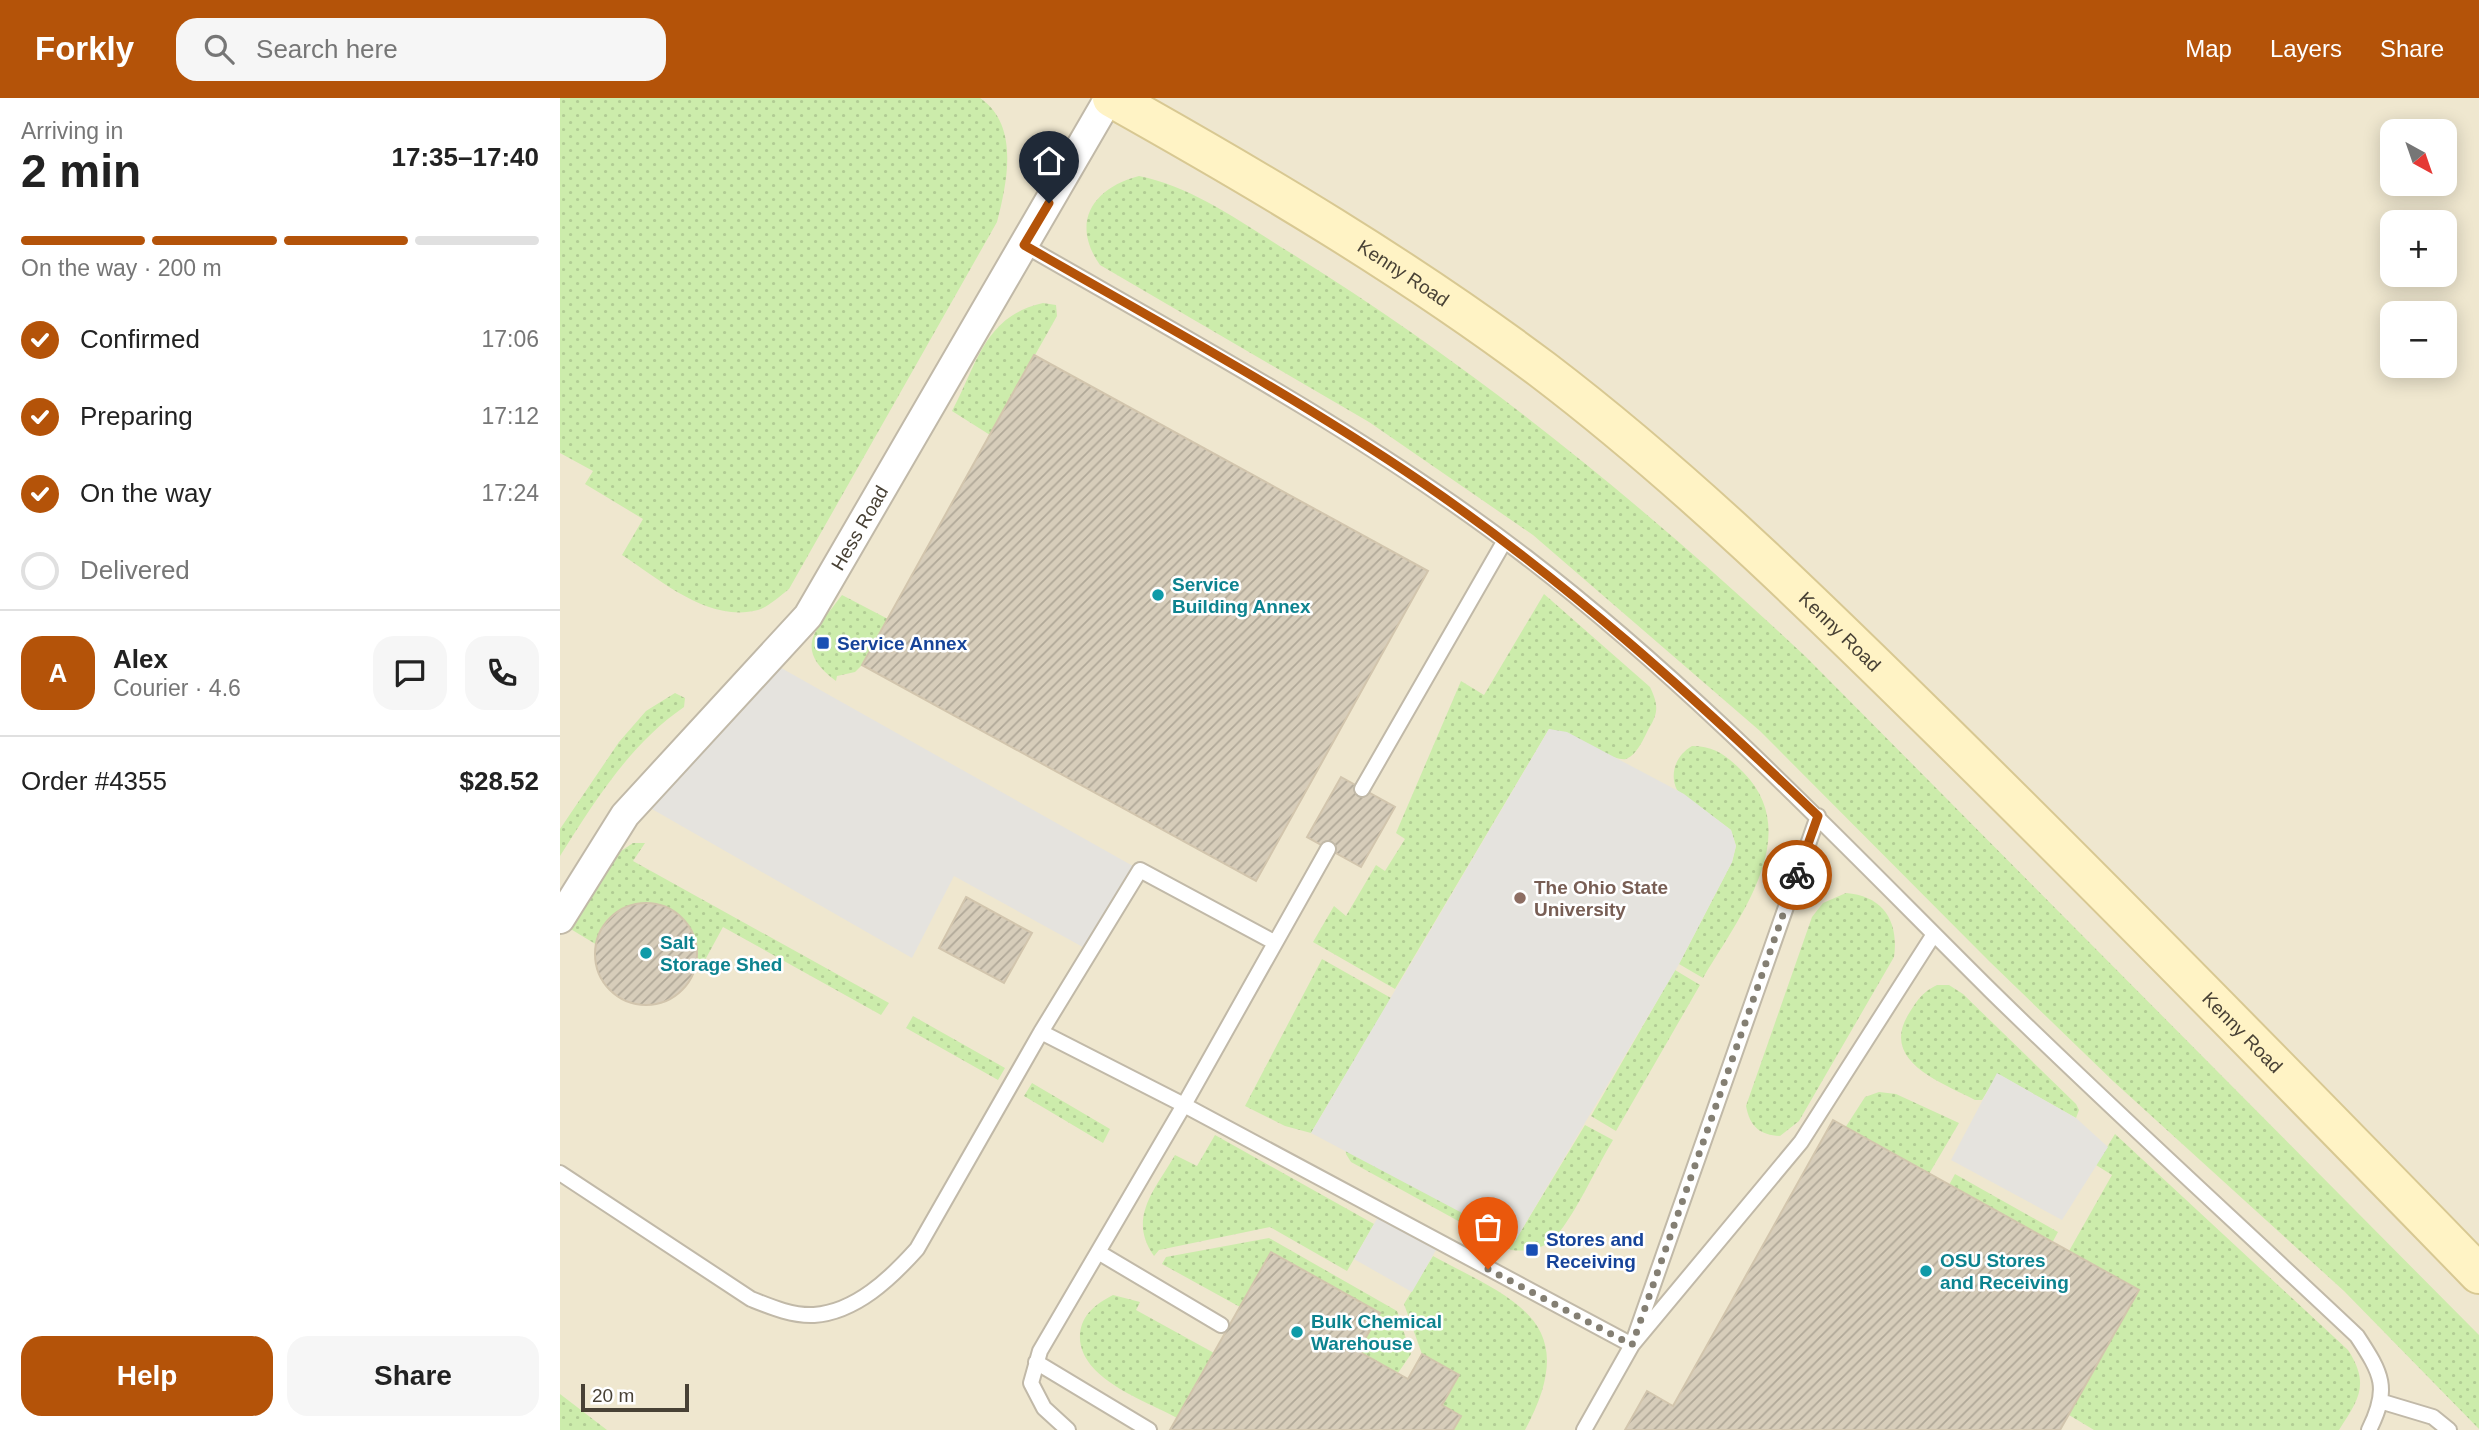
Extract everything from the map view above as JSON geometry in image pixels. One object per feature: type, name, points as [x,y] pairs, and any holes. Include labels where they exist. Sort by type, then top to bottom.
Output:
[{"type":"main road","name":"Kenny Road","points":[[1111,98],[1255,179],[1397,269],[1542,370],[1697,495],[1792,584],[2111,897],[2479,1274]]},
{"type":"street","name":"Hess Road","points":[[560,919],[625,815],[808,616],[1111,98]]},
{"type":"lane","points":[[1024,245],[1325,421],[1422,482],[1614,627],[1710,712],[2086,1084],[2357,1336],[2376,1365],[2382,1402],[2369,1430]]},
{"type":"lane","points":[[1362,789],[1504,542]]},
{"type":"lane","points":[[1584,1430],[1632,1345],[1818,816]]},
{"type":"lane","points":[[1068,1430],[1044,1408],[1031,1383],[1040,1351],[1184,1105],[1328,849]]},
{"type":"lane","points":[[560,1174],[751,1299],[785,1312],[814,1315],[841,1307],[867,1294],[896,1272],[917,1249],[1041,1032],[1140,870],[1274,942]]},
{"type":"lane","points":[[1632,1345],[1801,1142],[1934,934]]},
{"type":"lane","points":[[1041,1032],[1184,1105],[1632,1345]]},
{"type":"lane","points":[[1098,1252],[1221,1325]]},
{"type":"lane","points":[[1037,1362],[1149,1430]]},
{"type":"lane","points":[[2382,1402],[2434,1417],[2449,1430]]},
{"type":"shaded area","name":"The Ohio State University","points":[[560,98],[2479,98],[2479,1430],[560,1430]]},
{"type":"shaded area","points":[[767,660],[1140,870],[1090,951],[954,876],[912,958],[638,801]]},
{"type":"shaded area","points":[[1549,729],[1567,732],[1684,794],[1731,830],[1736,846],[1732,862],[1679,964],[1515,1241],[1311,1133]]},
{"type":"shaded area","points":[[1997,1073],[2076,1118],[2108,1147],[2062,1220],[1951,1160]]},
{"type":"shaded area","points":[[1382,1210],[1440,1243],[1412,1292],[1354,1259]]},
{"type":"green space","points":[[560,98],[980,98],[993,109],[1001,123],[1006,139],[1007,173],[997,222],[789,589],[762,609],[739,612],[703,605],[669,587],[622,555],[643,519],[585,484],[593,471],[560,453]]},
{"type":"green space","points":[[1139,176],[1180,189],[1220,209],[1363,299],[1430,345],[1560,443],[1623,495],[1806,657],[2479,1335],[2479,1429],[2344,1291],[2113,1081],[1990,962],[1760,731],[1533,535],[1369,422],[1100,265],[1087,235],[1087,221],[1091,209],[1109,189]]},
{"type":"green space","points":[[1043,303],[1056,305],[1057,316],[990,435],[952,411],[976,360],[995,331],[1023,309]]},
{"type":"green space","points":[[1544,594],[1650,687],[1656,703],[1656,712],[1640,746],[1626,759],[1601,752],[1549,729],[1395,989],[1313,942],[1334,906],[1346,916],[1376,865],[1385,871],[1405,839],[1396,833],[1461,681],[1484,695]]},
{"type":"green space","points":[[842,595],[888,619],[862,665],[855,672],[837,676],[836,681],[815,659],[812,649],[817,629]]},
{"type":"green space","points":[[675,693],[685,698],[684,707],[630,756],[600,794],[560,856],[560,829],[619,742],[646,711]]},
{"type":"green space","points":[[1692,746],[1720,753],[1743,772],[1761,797],[1768,823],[1767,850],[1759,877],[1747,904],[1703,978],[1679,964],[1732,862],[1736,846],[1731,830],[1677,790],[1675,765],[1682,754]]},
{"type":"green space","points":[[633,843],[645,843],[633,861],[889,1003],[881,1015],[723,927],[699,971],[695,969],[695,945],[687,925],[673,912],[656,905],[637,904],[620,910],[606,924],[597,945],[569,928],[618,853]]},
{"type":"green space","points":[[1846,893],[1870,899],[1886,913],[1894,933],[1894,957],[1799,1121],[1780,1136],[1767,1134],[1753,1124],[1746,1106],[1812,917],[1823,903]]},
{"type":"green space","points":[[1322,959],[1391,998],[1311,1133],[1285,1126],[1245,1106]]},
{"type":"green space","points":[[1675,970],[1700,985],[1616,1131],[1591,1116]]},
{"type":"green space","points":[[1937,985],[1949,985],[1963,994],[2076,1104],[2079,1110],[2076,1118],[1998,1074],[1982,1100],[1975,1100],[1919,1069],[1908,1058],[1902,1046],[1902,1031],[1917,1001]]},
{"type":"green space","points":[[913,1016],[1005,1068],[998,1080],[906,1028]]},
{"type":"green space","points":[[1032,1083],[1110,1129],[1103,1143],[1024,1096]]},
{"type":"green space","points":[[1879,1092],[1896,1094],[1959,1123],[1929,1174],[1845,1128],[1865,1097]]},
{"type":"green space","points":[[1585,1125],[1613,1140],[1563,1227],[1547,1244],[1530,1250],[1511,1250],[1351,1162],[1346,1154],[1345,1144],[1515,1241]]},
{"type":"green space","points":[[2115,1134],[2348,1350],[2359,1372],[2359,1391],[2339,1430],[2094,1430],[2069,1415],[2138,1290],[2069,1251],[2112,1175],[2096,1165]]},
{"type":"green space","points":[[1215,1135],[1374,1224],[1347,1271],[1270,1227],[1159,1250],[1154,1256],[1146,1242],[1143,1229],[1152,1192],[1175,1155],[1197,1166]]},
{"type":"green space","points":[[1955,1174],[2058,1232],[2052,1243],[1949,1185]]},
{"type":"green space","points":[[1269,1238],[1397,1311],[1411,1354],[1398,1373],[1358,1351],[1380,1313],[1272,1252],[1240,1307],[1162,1264],[1166,1257]]},
{"type":"green space","points":[[1433,1256],[1514,1302],[1532,1319],[1544,1339],[1547,1364],[1541,1393],[1525,1430],[1453,1430],[1442,1405],[1459,1375],[1422,1354],[1404,1304]]},
{"type":"green space","points":[[1113,1295],[1140,1302],[1136,1310],[1214,1353],[1177,1418],[1115,1386],[1089,1363],[1082,1350],[1081,1327],[1087,1315]]},
{"type":"green space","points":[[560,1394],[607,1430],[560,1430]]},
{"type":"building","name":"Service Building Annex","points":[[1034,355],[1428,571],[1256,881],[862,665]]},
{"type":"building","points":[[1341,777],[1395,807],[1361,867],[1307,837]]},
{"type":"building","points":[[966,897],[1032,933],[1004,983],[939,948]]},
{"type":"building","name":"Salt Storage Shed","points":[[646,903],[665,907],[682,918],[693,935],[697,954],[693,973],[682,990],[665,1001],[646,1005],[627,1001],[610,990],[599,973],[595,954],[599,935],[610,918],[627,907]]},
{"type":"building","name":"OSU Stores and Receiving","points":[[1833,1120],[2139,1290],[2060,1430],[1625,1430],[1647,1391],[1673,1406]]},
{"type":"building","name":"Bulk Chemical Warehouse","points":[[1271,1252],[1380,1313],[1358,1351],[1408,1379],[1422,1354],[1459,1375],[1442,1405],[1461,1416],[1453,1430],[1170,1430]]},
{"type":"way so far","points":[[1488,1269],[1632,1345],[1797,875]]},
{"type":"place","name":"Service Building Annex","points":[[1158,595]]},
{"type":"place","name":"Service Annex","points":[[823,643]]},
{"type":"place","name":"The Ohio State University","points":[[1520,898]]},
{"type":"place","name":"Salt Storage Shed","points":[[646,953]]},
{"type":"place","name":"Stores and Receiving","points":[[1532,1250]]},
{"type":"place","name":"OSU Stores and Receiving","points":[[1926,1271]]},
{"type":"place","name":"Bulk Chemical Warehouse","points":[[1297,1332]]},
{"type":"route","points":[[1049,203],[1024,245],[1221,359],[1422,482],[1523,555],[1614,627],[1710,712],[1818,816],[1797,875]]}]
